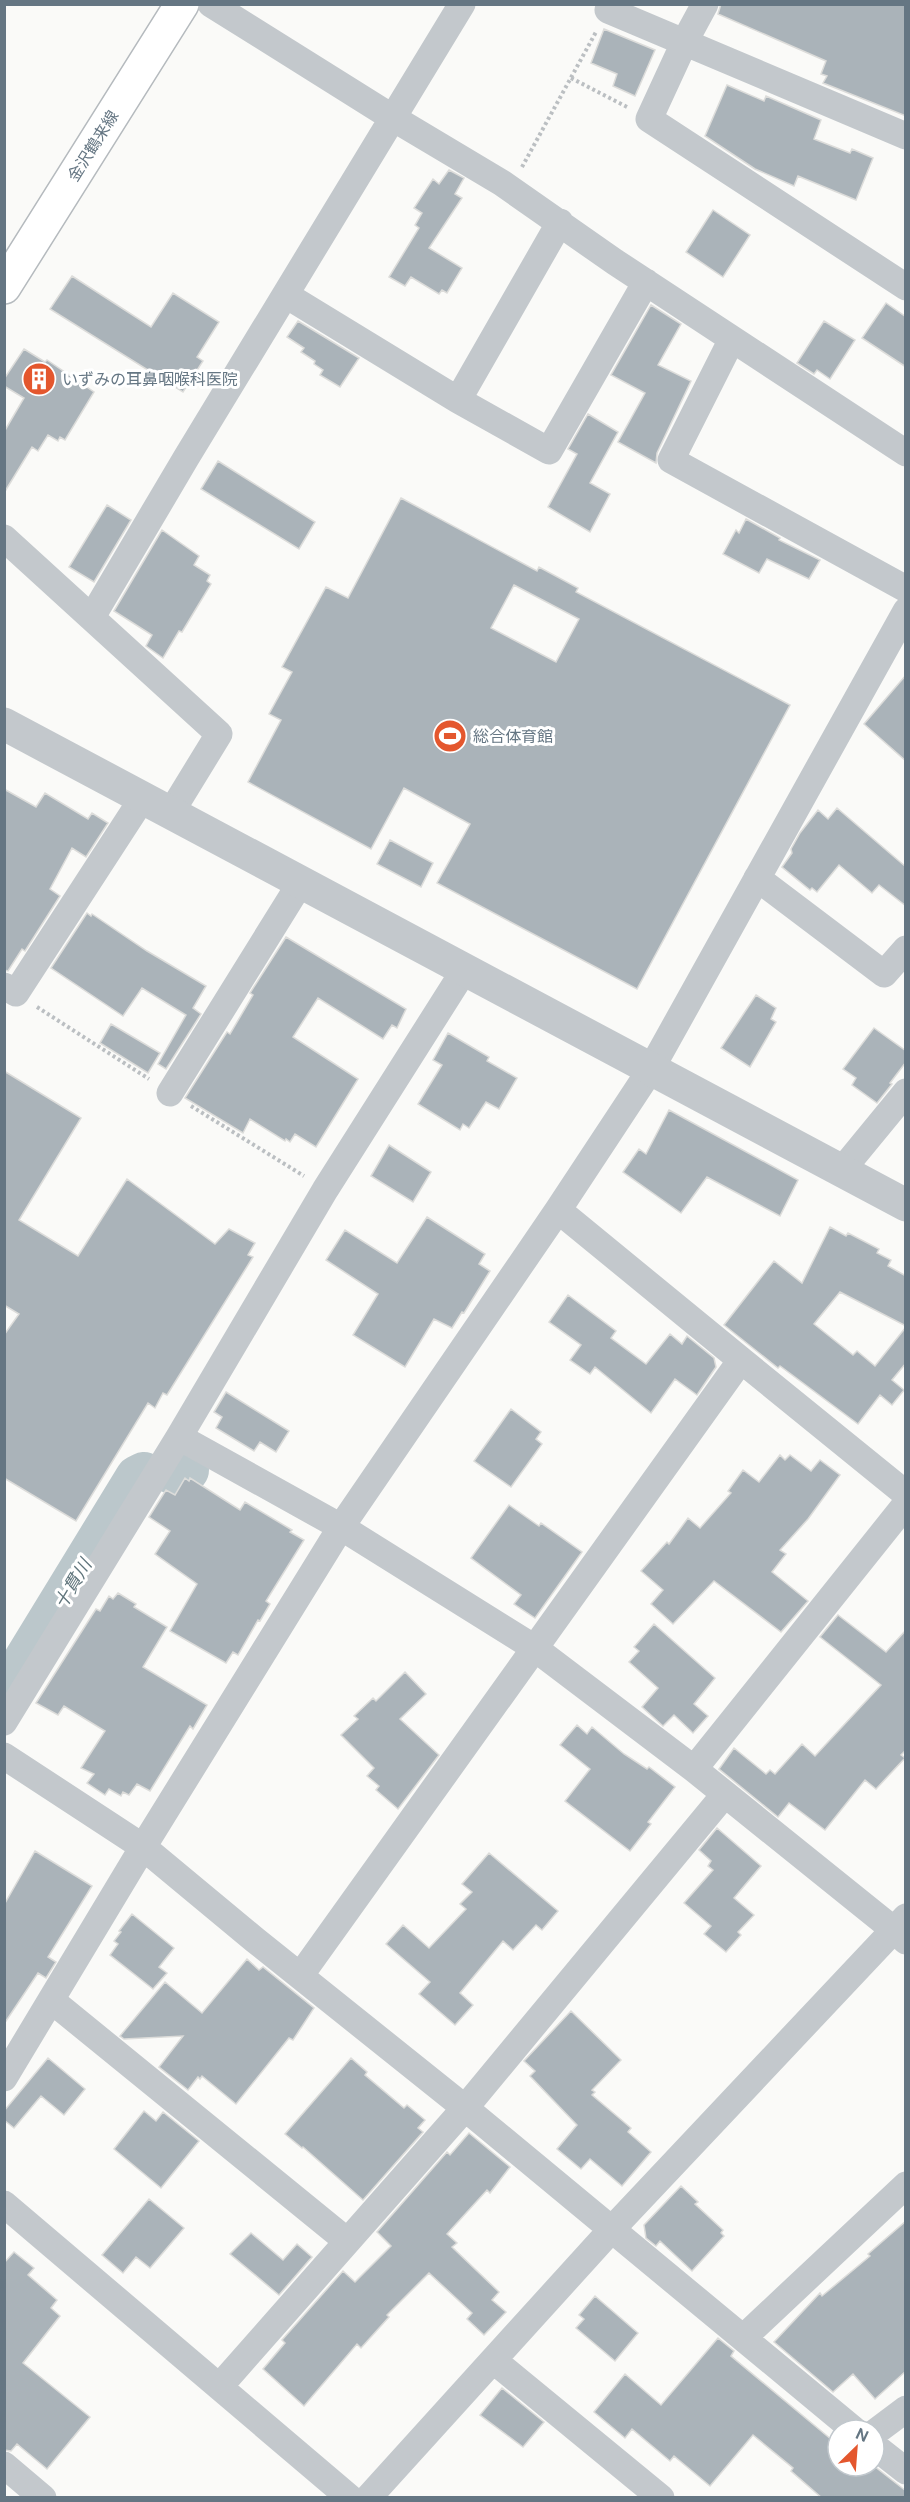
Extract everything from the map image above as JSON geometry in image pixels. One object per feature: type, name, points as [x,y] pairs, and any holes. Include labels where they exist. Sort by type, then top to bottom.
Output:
[{"type":"main road","name":"金沢鶴来線","points":[[4,287],[182,4]]},
{"type":"street","points":[[211,4],[393,118],[468,160],[646,282],[906,453]]},
{"type":"street","points":[[92,617],[462,4]]},
{"type":"street","points":[[705,4],[649,118],[906,287]]},
{"type":"street","points":[[608,10],[906,136]]},
{"type":"street","points":[[458,400],[560,222]]},
{"type":"street","points":[[286,296],[458,400],[549,451],[646,282]]},
{"type":"street","points":[[732,339],[670,460],[906,589]]},
{"type":"street","points":[[4,538],[219,734],[156,806],[16,993],[4,986]]},
{"type":"street","points":[[4,2078],[143,1847],[341,1527],[558,1210],[651,1069],[903,622]]},
{"type":"street","points":[[4,724],[906,1205]]},
{"type":"street","points":[[758,878],[884,974],[906,949]]},
{"type":"street","points":[[171,1093],[301,882]]},
{"type":"street","points":[[4,1722],[179,1437],[325,1190],[465,969]]},
{"type":"street","points":[[842,1170],[906,1092]]},
{"type":"street","points":[[558,1210],[906,1494]]},
{"type":"street","points":[[300,1976],[533,1647],[741,1360]]},
{"type":"street","points":[[179,1437],[341,1527],[533,1647],[902,1929],[612,2229],[368,2498]]},
{"type":"street","points":[[694,1769],[906,1504]]},
{"type":"street","points":[[4,1756],[143,1847],[465,2108],[840,2418]]},
{"type":"street","points":[[220,2386],[465,2108],[725,1794]]},
{"type":"street","points":[[51,2000],[346,2241]]},
{"type":"street","points":[[743,2338],[906,2184]]},
{"type":"street","points":[[4,2204],[350,2498]]},
{"type":"street","points":[[494,2360],[661,2498]]},
{"type":"street","points":[[886,2424],[906,2409]]},
{"type":"street","points":[[886,2455],[906,2471]]},
{"type":"street","points":[[4,2465],[43,2498]]},
{"type":"path","points":[[510,188],[608,10]]},
{"type":"path","points":[[570,78],[649,118]]},
{"type":"building","points":[[721,4],[906,4],[906,116],[823,83],[827,76],[821,74],[826,61],[718,14]]},
{"type":"building","points":[[604,29],[655,50],[635,96],[613,86],[617,74],[591,63]]},
{"type":"building","points":[[727,85],[764,101],[766,96],[821,120],[814,139],[850,153],[852,149],[873,158],[856,200],[798,176],[794,186],[755,169],[705,136]]},
{"type":"building","points":[[449,170],[464,178],[455,194],[462,198],[429,248],[462,268],[447,293],[442,290],[439,294],[411,277],[405,286],[389,277],[419,228],[415,225],[422,213],[414,208],[433,179],[439,184]]},
{"type":"building","points":[[713,210],[750,235],[723,277],[686,252]]},
{"type":"building","points":[[72,276],[151,327],[173,293],[219,322],[197,357],[203,361],[183,392],[50,309]]},
{"type":"building","points":[[886,303],[906,317],[906,367],[862,338]]},
{"type":"building","points":[[651,305],[681,324],[658,365],[691,381],[657,453],[656,463],[618,442],[645,393],[611,375]]},
{"type":"building","points":[[298,321],[359,358],[340,387],[320,375],[323,370],[314,364],[315,361],[301,352],[304,348],[287,337]]},
{"type":"building","points":[[824,321],[855,340],[830,379],[817,370],[814,374],[797,363]]},
{"type":"building","points":[[24,349],[45,362],[47,360],[94,392],[65,440],[60,437],[58,441],[48,435],[38,451],[32,447],[4,493],[4,432],[24,398],[4,386],[4,379]]},
{"type":"building","points":[[588,414],[618,432],[590,483],[610,494],[590,532],[548,507],[577,454],[568,449]]},
{"type":"building","points":[[218,461],[315,522],[299,549],[201,489]]},
{"type":"building","points":[[401,498],[537,571],[539,567],[578,588],[576,592],[790,705],[637,989],[437,883],[470,824],[404,788],[371,849],[248,782],[281,720],[269,714],[292,672],[282,667],[326,587],[348,598]],"holes":[[[514,585],[579,619],[556,662],[491,628]]]},
{"type":"building","points":[[107,505],[131,520],[94,582],[69,567]]},
{"type":"building","points":[[746,519],[780,538],[779,540],[820,560],[809,579],[767,559],[759,573],[723,554],[736,530],[739,533]]},
{"type":"building","points":[[162,530],[199,556],[194,565],[210,575],[207,581],[211,584],[163,658],[146,646],[152,635],[114,611]]},
{"type":"building","points":[[906,675],[906,761],[864,724]]},
{"type":"building","points":[[4,789],[36,807],[45,793],[88,819],[92,813],[108,823],[86,857],[72,848],[50,889],[60,896],[25,951],[22,949],[8,971],[4,970]]},
{"type":"building","points":[[837,808],[906,867],[906,906],[879,885],[872,893],[839,865],[817,892],[812,888],[810,890],[782,867],[792,853],[791,849],[800,833],[818,810],[828,819]]},
{"type":"building","points":[[390,840],[433,863],[421,887],[377,864]]},
{"type":"building","points":[[87,913],[206,986],[193,1008],[201,1014],[166,1069],[158,1064],[186,1015],[142,988],[123,1016],[51,968]]},
{"type":"building","points":[[286,937],[406,1009],[397,1028],[392,1025],[383,1039],[318,998],[293,1037],[358,1079],[316,1147],[295,1134],[290,1142],[286,1139],[285,1141],[250,1119],[243,1133],[185,1098],[227,1032],[230,1034],[253,995],[250,993]]},
{"type":"building","points":[[756,995],[776,1008],[771,1019],[776,1022],[750,1067],[721,1048]]},
{"type":"building","points":[[111,1024],[160,1053],[148,1073],[100,1043]]},
{"type":"building","points":[[874,1028],[906,1051],[906,1062],[877,1103],[852,1085],[856,1078],[843,1069]]},
{"type":"building","points":[[448,1033],[489,1057],[487,1061],[517,1078],[499,1109],[486,1102],[469,1128],[463,1124],[460,1130],[418,1104],[442,1065],[433,1060]]},
{"type":"building","points":[[4,1071],[81,1118],[19,1220],[78,1256],[127,1179],[215,1244],[229,1229],[255,1243],[248,1255],[253,1257],[167,1395],[163,1393],[155,1408],[148,1403],[76,1521],[4,1478],[4,1335],[19,1314],[4,1305]]},
{"type":"building","points":[[669,1110],[798,1180],[780,1216],[707,1177],[681,1213],[623,1172],[639,1149],[646,1154]]},
{"type":"building","points":[[389,1145],[431,1172],[413,1202],[371,1176]]},
{"type":"building","points":[[427,1217],[485,1254],[479,1264],[490,1271],[452,1328],[434,1319],[405,1367],[353,1335],[378,1294],[326,1260],[345,1230],[397,1263]]},
{"type":"building","points":[[830,1227],[846,1236],[848,1233],[879,1249],[877,1253],[891,1260],[888,1266],[906,1276],[906,1326],[840,1292],[814,1324],[853,1355],[857,1351],[875,1366],[906,1327],[906,1363],[892,1380],[904,1390],[892,1405],[880,1395],[858,1424],[780,1366],[778,1368],[724,1325],[774,1261],[802,1283]]},
{"type":"building","points":[[568,1295],[616,1331],[611,1338],[646,1364],[670,1334],[682,1344],[687,1336],[714,1358],[716,1367],[697,1395],[675,1379],[651,1413],[595,1367],[590,1374],[570,1360],[581,1345],[549,1322]]},
{"type":"building","points":[[226,1392],[289,1431],[276,1452],[260,1442],[254,1451],[216,1428],[222,1417],[214,1412]]},
{"type":"building","points":[[511,1409],[541,1432],[536,1439],[542,1444],[511,1487],[474,1461]]},
{"type":"building","points":[[780,1455],[785,1460],[790,1455],[811,1471],[820,1460],[840,1475],[808,1519],[780,1550],[786,1554],[772,1572],[808,1601],[781,1632],[714,1581],[673,1624],[651,1604],[663,1590],[641,1571],[667,1542],[669,1544],[688,1518],[700,1528],[731,1493],[728,1491],[743,1470],[759,1482]]},
{"type":"building","points":[[185,1478],[189,1481],[190,1478],[240,1510],[245,1502],[292,1530],[290,1532],[304,1540],[266,1601],[270,1604],[260,1621],[258,1620],[238,1655],[233,1652],[226,1663],[170,1631],[197,1584],[155,1554],[170,1531],[149,1517],[166,1490],[175,1495]]},
{"type":"building","points":[[509,1505],[539,1526],[541,1523],[582,1552],[535,1618],[514,1604],[521,1595],[471,1558]]},
{"type":"building","points":[[118,1593],[136,1604],[134,1607],[167,1627],[143,1667],[207,1705],[193,1729],[190,1726],[150,1791],[137,1784],[129,1795],[123,1792],[121,1796],[109,1789],[105,1795],[87,1783],[94,1774],[81,1768],[105,1731],[64,1706],[58,1715],[36,1703],[96,1609],[100,1611],[109,1596],[113,1599]]},
{"type":"building","points":[[838,1615],[886,1652],[906,1630],[906,1750],[901,1755],[905,1758],[876,1789],[865,1780],[825,1830],[789,1803],[778,1817],[719,1769],[734,1748],[766,1774],[770,1770],[775,1774],[802,1744],[815,1756],[881,1685],[820,1637]]},
{"type":"building","points":[[654,1624],[715,1678],[694,1704],[708,1716],[693,1733],[674,1715],[663,1726],[642,1707],[658,1688],[629,1662],[639,1651],[634,1647]]},
{"type":"building","points":[[405,1672],[426,1694],[400,1719],[439,1755],[398,1809],[376,1790],[379,1786],[367,1776],[374,1768],[341,1735],[358,1719],[354,1716],[373,1698],[376,1701]]},
{"type":"building","points":[[577,1725],[587,1734],[592,1727],[624,1754],[647,1769],[649,1767],[675,1787],[648,1822],[651,1824],[630,1851],[565,1801],[590,1769],[560,1745]]},
{"type":"building","points":[[717,1828],[761,1866],[734,1898],[754,1915],[738,1932],[741,1935],[726,1952],[704,1934],[711,1926],[684,1903],[713,1870],[708,1866],[711,1861],[699,1850]]},
{"type":"building","points":[[35,1851],[92,1886],[48,1957],[56,1962],[46,1978],[38,1973],[4,2024],[4,1905]]},
{"type":"building","points":[[489,1853],[558,1911],[542,1930],[536,1925],[513,1950],[503,1941],[460,1993],[473,2005],[455,2025],[419,1994],[430,1982],[386,1944],[403,1925],[429,1948],[466,1909],[460,1904],[472,1892],[462,1884]]},
{"type":"building","points":[[132,1914],[174,1948],[159,1967],[167,1973],[153,1989],[110,1955],[118,1944],[114,1941],[121,1932],[119,1931]]},
{"type":"building","points":[[247,1959],[259,1970],[263,1967],[314,2008],[293,2040],[289,2038],[236,2104],[202,2076],[200,2079],[198,2077],[188,2090],[159,2067],[183,2036],[124,2039],[120,2036],[165,1982],[202,2013]]},
{"type":"building","points":[[571,2011],[621,2060],[592,2090],[595,2092],[592,2095],[631,2128],[628,2132],[651,2152],[622,2186],[590,2159],[581,2169],[557,2149],[577,2125],[530,2076],[535,2071],[524,2061]]},
{"type":"building","points":[[48,2058],[85,2089],[64,2115],[41,2096],[14,2128],[4,2120],[4,2111]]},
{"type":"building","points":[[351,2058],[367,2072],[365,2075],[404,2108],[407,2105],[425,2120],[418,2128],[423,2132],[363,2200],[285,2134]]},
{"type":"building","points":[[144,2111],[156,2121],[163,2112],[199,2141],[161,2188],[114,2149]]},
{"type":"building","points":[[469,2133],[510,2167],[490,2193],[487,2190],[447,2234],[457,2243],[452,2247],[499,2292],[492,2300],[506,2312],[484,2335],[467,2319],[472,2313],[429,2273],[387,2315],[389,2317],[361,2348],[357,2344],[304,2406],[263,2369],[285,2343],[282,2340],[343,2271],[355,2282],[391,2246],[377,2232],[447,2152],[450,2155]]},
{"type":"building","points":[[681,2186],[698,2202],[695,2204],[723,2230],[721,2233],[724,2236],[692,2271],[660,2241],[656,2246],[646,2238],[644,2225]]},
{"type":"building","points":[[149,2199],[184,2228],[150,2268],[136,2257],[123,2273],[102,2255]]},
{"type":"building","points":[[906,2221],[906,2371],[875,2399],[853,2374],[833,2392],[774,2342],[820,2293],[822,2296],[870,2256],[868,2254]]},
{"type":"building","points":[[251,2233],[283,2260],[297,2244],[312,2257],[279,2295],[230,2254]]},
{"type":"building","points":[[14,2252],[34,2268],[28,2275],[57,2300],[51,2308],[60,2316],[23,2363],[90,2417],[47,2469],[17,2444],[11,2451],[4,2450],[4,2263]]},
{"type":"building","points":[[595,2296],[638,2333],[615,2361],[576,2328],[584,2319],[579,2315]]},
{"type":"building","points":[[718,2338],[734,2351],[731,2356],[826,2435],[826,2478],[886,2478],[886,2475],[906,2491],[906,2498],[822,2498],[791,2471],[793,2468],[753,2435],[710,2486],[674,2456],[670,2461],[632,2429],[625,2438],[594,2412],[625,2374],[661,2405]]},
{"type":"building","points":[[502,2388],[544,2422],[523,2447],[480,2415]]},
{"type":"waterway","name":"十貫川","points":[[172,1471],[186,1470]]},
{"type":"waterway","name":"十貫川","points":[[4,1697],[138,1478],[144,1475]]},
{"type":"place","name":"いずみの耳鼻咽喉科医院","points":[[39,379]]},
{"type":"place","name":"総合体育館","points":[[450,736]]}]
